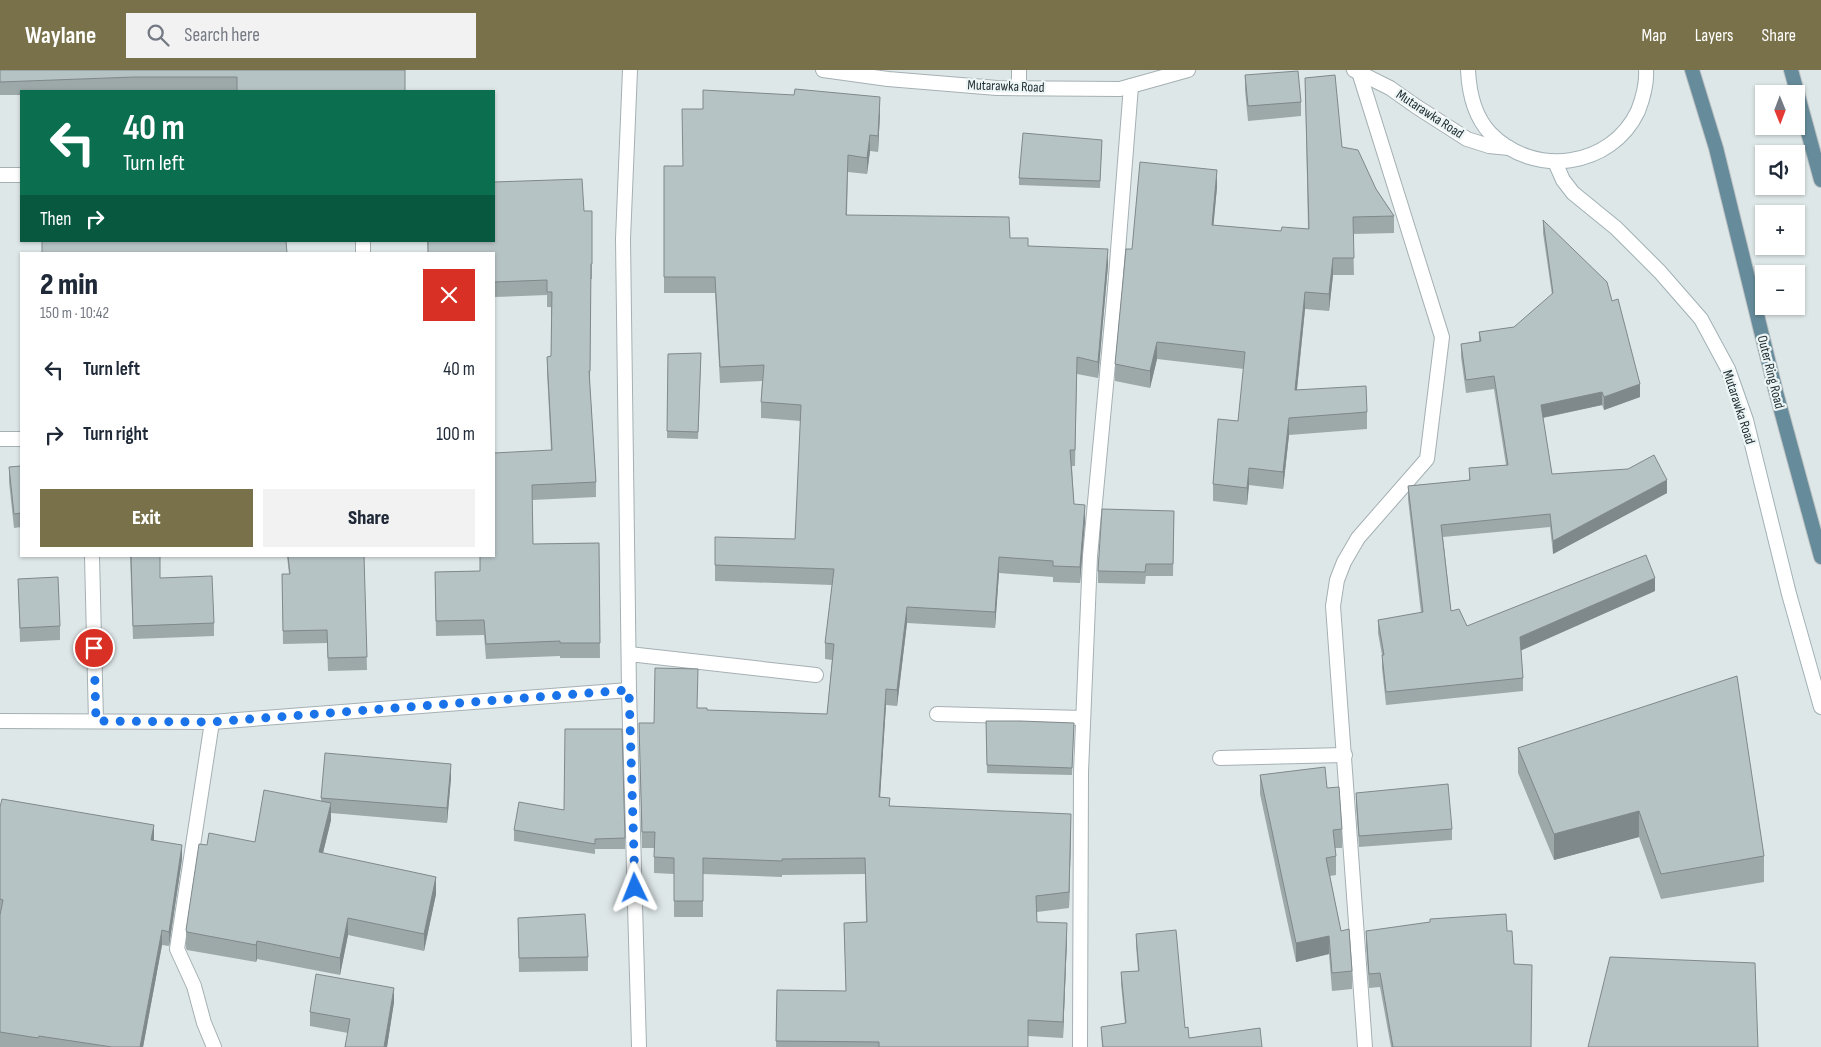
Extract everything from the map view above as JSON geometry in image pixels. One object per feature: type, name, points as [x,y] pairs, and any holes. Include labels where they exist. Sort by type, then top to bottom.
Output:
[{"type":"main road","name":"Outer Ring Road","points":[[1692,70],[1716,148],[1776,392],[1821,557]]},
{"type":"main road","points":[[1791,70],[1821,180]]},
{"type":"street","points":[[630,70],[623,239],[629,690],[639,1047]]},
{"type":"street","name":"Mutarawka Road","points":[[823,70],[997,88],[1120,89],[1188,70]]},
{"type":"street","points":[[1019,70],[1019,88]]},
{"type":"street","points":[[1468,70],[1468,88],[1476,111],[1490,133],[1509,148],[1530,158],[1554,162],[1577,160],[1599,152],[1617,139],[1632,122],[1642,101],[1646,70]]},
{"type":"street","points":[[1356,71],[1442,337],[1427,459],[1358,538],[1344,562],[1337,580],[1333,606],[1365,1047]]},
{"type":"street","name":"Mutarawka Road","points":[[1356,71],[1390,88],[1467,139],[1489,146],[1509,148]]},
{"type":"street","points":[[1080,1047],[1081,772],[1090,556],[1116,280],[1131,86]]},
{"type":"street","name":"Mutarawka Road","points":[[1554,162],[1563,180],[1573,193],[1616,228],[1660,272],[1701,320],[1728,369],[1746,420],[1788,594],[1821,707]]},
{"type":"street","points":[[0,175],[20,175]]},
{"type":"street","points":[[0,439],[20,439]]},
{"type":"street","points":[[92,557],[96,721]]},
{"type":"street","points":[[629,654],[816,675]]},
{"type":"street","points":[[0,721],[212,722],[629,690]]},
{"type":"street","points":[[937,714],[1083,718]]},
{"type":"street","points":[[212,722],[177,949],[194,986],[204,1023],[214,1047]]},
{"type":"street","points":[[1220,758],[1345,755]]},
{"type":"building","points":[[0,70],[405,70],[405,90],[237,90],[237,77],[134,77],[0,82]]},
{"type":"building","points":[[1298,71],[1301,102],[1248,106],[1245,75]]},
{"type":"building","points":[[1335,75],[1342,147],[1358,150],[1376,189],[1394,216],[1353,217],[1354,258],[1333,258],[1329,294],[1305,292],[1295,390],[1366,386],[1367,412],[1289,418],[1283,472],[1249,468],[1247,488],[1213,484],[1218,419],[1238,421],[1245,352],[1157,342],[1150,371],[1115,364],[1126,249],[1132,249],[1140,162],[1217,170],[1212,225],[1281,231],[1282,227],[1309,229],[1305,78]]},
{"type":"building","points":[[795,89],[880,97],[878,136],[870,135],[867,158],[848,155],[846,215],[1009,217],[1010,238],[1028,238],[1028,246],[1108,249],[1098,362],[1077,357],[1075,450],[1070,450],[1074,504],[1085,505],[1080,567],[1053,566],[1053,561],[999,557],[995,612],[907,607],[897,690],[886,689],[879,797],[890,798],[889,806],[1071,814],[1069,892],[1036,896],[1037,922],[1067,923],[1063,1022],[1028,1020],[1028,1047],[879,1047],[879,1042],[776,1041],[777,990],[846,991],[844,923],[867,922],[865,858],[782,859],[782,861],[703,858],[703,901],[674,901],[674,858],[654,857],[655,832],[642,832],[639,723],[654,723],[655,668],[698,669],[697,708],[707,708],[707,710],[827,714],[834,644],[825,643],[834,569],[715,565],[715,537],[795,539],[801,405],[761,402],[764,365],[720,367],[715,277],[664,277],[664,166],[683,166],[682,109],[703,109],[703,90],[794,95]]},
{"type":"building","points":[[1023,133],[1102,140],[1100,181],[1019,178]]},
{"type":"building","points":[[582,179],[584,211],[592,211],[589,371],[596,482],[532,485],[533,544],[599,543],[600,643],[560,643],[560,641],[486,644],[484,620],[436,621],[435,572],[480,571],[480,557],[495,557],[495,453],[552,450],[547,357],[551,356],[552,292],[547,292],[547,280],[495,282],[495,252],[428,252],[428,242],[495,242],[495,182]]},
{"type":"building","points":[[1543,220],[1607,282],[1612,301],[1618,299],[1640,384],[1604,397],[1602,392],[1541,405],[1552,474],[1628,469],[1654,455],[1667,480],[1553,541],[1550,514],[1441,525],[1451,611],[1459,609],[1467,626],[1646,555],[1655,578],[1520,637],[1523,678],[1386,692],[1382,655],[1384,655],[1378,620],[1423,612],[1408,486],[1470,480],[1469,468],[1508,465],[1494,376],[1466,380],[1461,344],[1481,341],[1479,332],[1514,327],[1553,293]]},
{"type":"building","points":[[42,242],[286,242],[287,252],[42,252]]},
{"type":"building","points":[[701,353],[698,432],[667,431],[668,354]]},
{"type":"building","points":[[20,466],[20,513],[14,514],[9,467]]},
{"type":"building","points":[[1102,509],[1174,511],[1173,564],[1146,564],[1145,572],[1098,571]]},
{"type":"building","points":[[131,557],[160,557],[160,578],[212,576],[214,623],[133,626]]},
{"type":"building","points":[[288,557],[364,557],[367,657],[328,658],[327,630],[283,631],[282,574],[290,574]]},
{"type":"building","points":[[58,577],[60,626],[20,628],[18,579]]},
{"type":"building","points":[[1737,676],[1764,856],[1661,874],[1639,811],[1554,834],[1518,748]]},
{"type":"building","points":[[986,721],[1074,723],[1072,768],[987,765]]},
{"type":"building","points":[[565,729],[622,729],[625,838],[595,839],[595,844],[514,830],[519,802],[564,810]]},
{"type":"building","points":[[325,753],[451,764],[447,808],[321,798]]},
{"type":"building","points":[[1325,767],[1327,788],[1339,787],[1342,829],[1333,830],[1336,856],[1326,858],[1341,931],[1349,929],[1352,971],[1332,973],[1329,936],[1296,943],[1260,775]]},
{"type":"building","points":[[1448,784],[1452,829],[1359,836],[1356,793]]},
{"type":"building","points":[[264,790],[331,803],[319,852],[436,877],[424,934],[348,918],[340,958],[257,941],[256,945],[187,932],[199,844],[207,845],[209,833],[255,842]]},
{"type":"building","points":[[2,799],[154,825],[151,840],[182,845],[169,932],[162,930],[140,1047],[112,1047],[0,1032],[0,915],[3,900],[0,899],[0,807]]},
{"type":"building","points":[[585,914],[588,957],[519,958],[518,918]]},
{"type":"building","points":[[1506,914],[1507,931],[1512,931],[1514,964],[1532,965],[1531,1047],[1393,1047],[1380,973],[1369,974],[1366,931],[1430,922],[1430,919]]},
{"type":"building","points":[[1176,930],[1185,1028],[1188,1027],[1189,1038],[1260,1028],[1262,1047],[1103,1047],[1101,1027],[1126,1023],[1121,972],[1139,971],[1136,934]]},
{"type":"building","points":[[1610,957],[1755,963],[1758,1047],[1588,1047]]},
{"type":"building","points":[[316,974],[394,988],[384,1047],[345,1047],[350,1019],[310,1012]]},
{"type":"route","points":[[94,648],[96,721],[212,722],[629,690],[635,888]]}]
